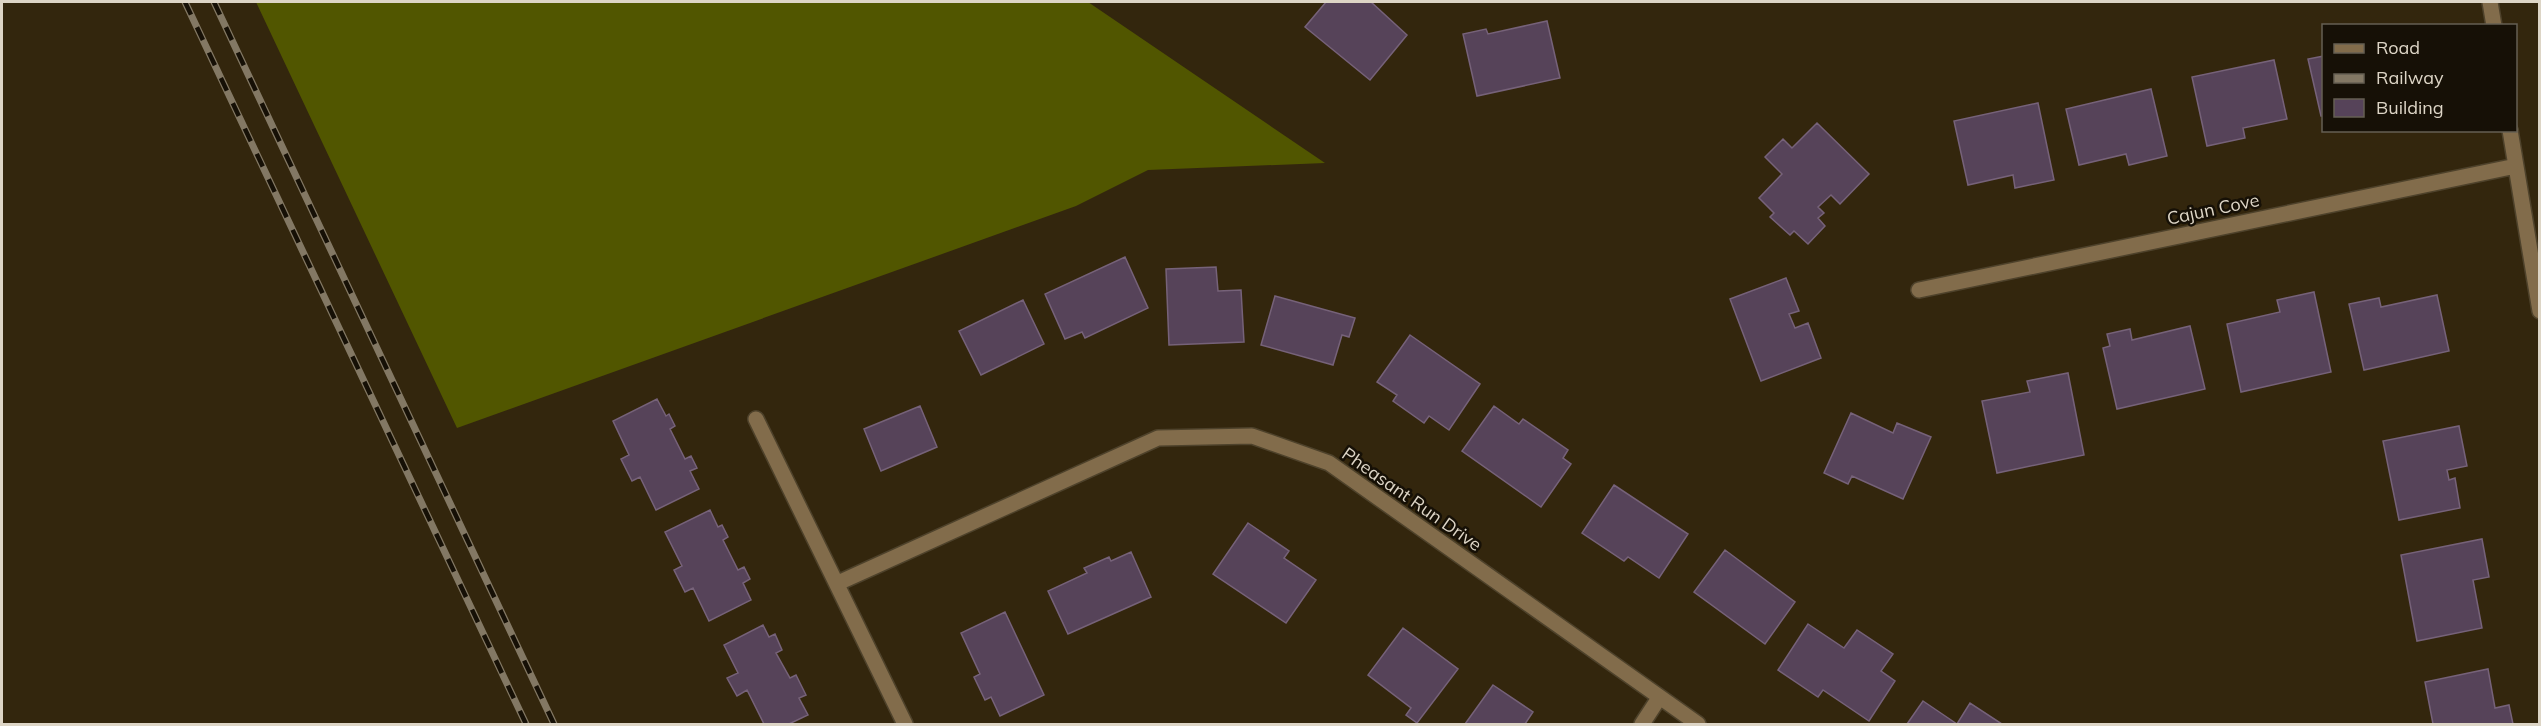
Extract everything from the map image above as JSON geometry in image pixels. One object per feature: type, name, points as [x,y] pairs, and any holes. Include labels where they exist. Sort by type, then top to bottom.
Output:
[{"type":"street","points":[[2490,2],[2494,24]]},
{"type":"street","points":[[2510,132],[2540,311]]},
{"type":"street","name":"Cajun Cove","points":[[1919,290],[2516,166]]},
{"type":"street","points":[[756,420],[838,583],[904,724]]},
{"type":"street","name":"Pheasant Run Drive","points":[[838,583],[1158,438],[1252,436],[1329,463],[1698,724]]},
{"type":"street","points":[[1642,724],[1659,698]]},
{"type":"shaded area","points":[[256,2],[1088,2],[1325,163],[1148,170],[1076,206],[457,428]]},
{"type":"building","points":[[1326,2],[1371,2],[1407,35],[1370,80],[1305,27]]},
{"type":"building","points":[[1547,21],[1560,78],[1477,96],[1463,34],[1486,29],[1488,34]]},
{"type":"building","points":[[2322,56],[2322,116],[2321,116],[2308,59]]},
{"type":"building","points":[[2274,60],[2287,119],[2243,128],[2245,138],[2207,146],[2192,77]]},
{"type":"building","points":[[2151,89],[2167,156],[2129,165],[2126,154],[2079,165],[2066,109]]},
{"type":"building","points":[[2038,103],[2054,180],[2015,188],[2013,175],[1968,185],[1954,121]]},
{"type":"building","points":[[1817,123],[1869,174],[1840,204],[1831,195],[1818,207],[1824,213],[1818,218],[1825,226],[1808,244],[1794,231],[1790,235],[1770,217],[1774,213],[1759,198],[1782,174],[1765,157],[1783,139],[1792,148]]},
{"type":"building","points":[[1125,257],[1148,308],[1085,338],[1082,332],[1065,339],[1045,294]]},
{"type":"building","points":[[1216,267],[1218,291],[1241,290],[1244,342],[1169,345],[1166,269]]},
{"type":"building","points":[[1786,278],[1799,311],[1789,314],[1795,328],[1808,323],[1821,358],[1761,381],[1730,299]]},
{"type":"building","points":[[2314,292],[2331,372],[2241,392],[2227,324],[2280,312],[2277,300]]},
{"type":"building","points":[[2437,295],[2449,351],[2364,370],[2349,304],[2379,298],[2381,307]]},
{"type":"building","points":[[1275,296],[1355,318],[1349,337],[1342,335],[1333,365],[1261,345]]},
{"type":"building","points":[[1023,300],[1044,344],[981,375],[959,331]]},
{"type":"building","points":[[2190,326],[2205,389],[2117,409],[2103,348],[2110,346],[2107,334],[2130,329],[2132,340]]},
{"type":"building","points":[[1410,335],[1480,384],[1449,430],[1429,416],[1424,423],[1393,401],[1397,395],[1377,382]]},
{"type":"building","points":[[2068,373],[2084,455],[1997,473],[1982,401],[2030,392],[2027,381]]},
{"type":"building","points":[[657,399],[666,416],[669,414],[675,426],[670,429],[685,459],[691,456],[697,468],[690,471],[699,489],[656,510],[640,477],[632,481],[621,459],[629,455],[613,421]]},
{"type":"building","points":[[920,406],[937,447],[881,471],[864,429]]},
{"type":"building","points":[[1494,406],[1519,424],[1523,419],[1568,450],[1563,458],[1571,464],[1541,507],[1462,451]]},
{"type":"building","points":[[1851,413],[1893,433],[1897,423],[1931,437],[1903,499],[1852,476],[1848,484],[1824,473]]},
{"type":"building","points":[[2459,426],[2467,466],[2447,470],[2449,480],[2455,478],[2460,508],[2399,520],[2383,441]]},
{"type":"building","points":[[1614,485],[1688,534],[1659,578],[1628,557],[1624,561],[1582,533]]},
{"type":"building","points":[[710,510],[718,527],[722,525],[728,537],[723,540],[738,570],[744,567],[750,579],[743,583],[751,600],[709,621],[693,588],[685,592],[674,570],[682,566],[665,532]]},
{"type":"building","points":[[1248,523],[1289,551],[1284,558],[1316,580],[1286,623],[1213,574]]},
{"type":"building","points":[[2482,539],[2489,577],[2473,580],[2482,628],[2417,641],[2401,555]]},
{"type":"building","points":[[1725,550],[1795,602],[1765,644],[1694,592]]},
{"type":"building","points":[[1131,552],[1151,597],[1068,634],[1048,591],[1087,573],[1084,568],[1109,557],[1111,561]]},
{"type":"building","points":[[1005,612],[1044,695],[1000,716],[991,697],[985,700],[974,677],[980,674],[961,633]]},
{"type":"building","points":[[1808,624],[1844,648],[1857,630],[1893,654],[1881,671],[1895,681],[1869,721],[1823,690],[1818,697],[1778,670]]},
{"type":"building","points":[[763,625],[769,637],[775,634],[782,650],[776,653],[790,678],[796,675],[806,695],[799,698],[808,715],[789,724],[764,724],[747,690],[737,696],[727,678],[738,673],[724,645]]},
{"type":"building","points":[[1403,628],[1458,669],[1417,723],[1406,715],[1411,708],[1368,675]]},
{"type":"building","points":[[2488,669],[2495,708],[2509,705],[2513,724],[2433,724],[2425,682]]},
{"type":"building","points":[[1493,685],[1533,712],[1525,724],[1465,724]]},
{"type":"building","points":[[1923,701],[1957,724],[1907,724]]},
{"type":"building","points":[[1970,703],[2002,724],[1957,724]]},
{"type":"railway","points":[[185,2],[526,724]]},
{"type":"railway","points":[[214,2],[554,724]]}]
